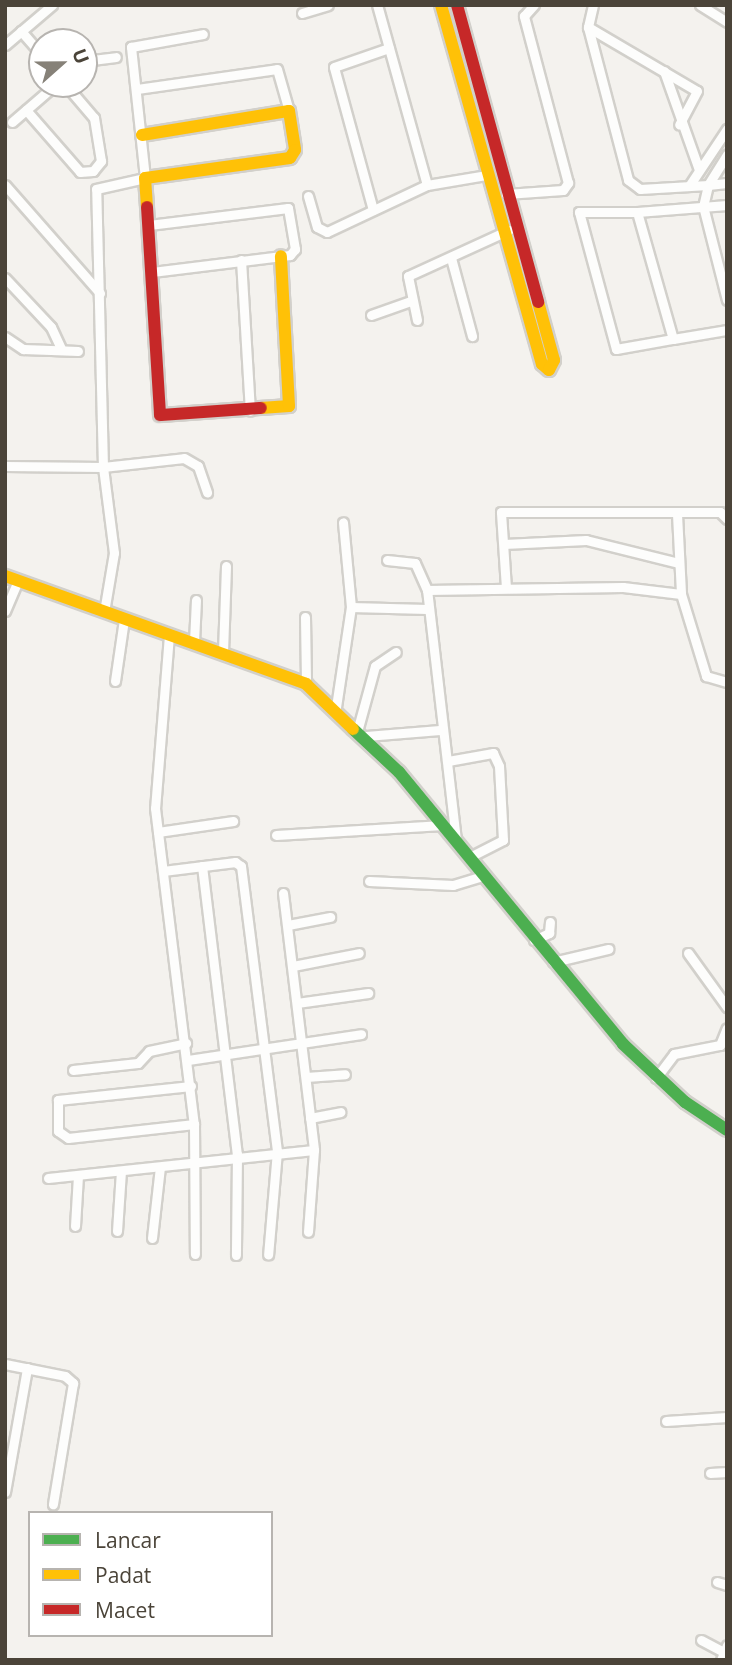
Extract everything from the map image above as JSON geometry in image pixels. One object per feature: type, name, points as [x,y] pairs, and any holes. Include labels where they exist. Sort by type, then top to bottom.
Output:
[{"type":"street","points":[[5,45],[52,5]]},
{"type":"street","points":[[302,13],[328,5]]},
{"type":"street","points":[[377,5],[427,185]]},
{"type":"street","points":[[441,5],[487,175],[494,196],[511,229],[554,360],[549,370],[511,229],[508,194],[457,5]]},
{"type":"street","points":[[494,196],[563,190],[568,183],[521,5]]},
{"type":"street","points":[[524,16],[534,5]]},
{"type":"street","points":[[593,5],[589,27],[628,180],[640,189],[727,183]]},
{"type":"street","points":[[699,5],[727,22]]},
{"type":"street","points":[[589,27],[697,91],[679,125]]},
{"type":"street","points":[[21,30],[28,38]]},
{"type":"street","points":[[204,34],[131,47],[142,135],[160,415],[250,411],[289,406],[281,256]]},
{"type":"street","points":[[373,210],[334,67],[388,48]]},
{"type":"street","points":[[98,59],[116,57]]},
{"type":"street","points":[[104,612],[114,552],[103,467],[97,185],[290,158],[295,150],[289,111],[277,69],[137,89]]},
{"type":"street","points":[[664,71],[679,125],[699,170]]},
{"type":"street","points":[[12,122],[40,98]]},
{"type":"street","points":[[26,110],[80,172],[93,171],[101,161],[94,118],[77,98]]},
{"type":"street","points":[[142,135],[289,111]]},
{"type":"street","points":[[689,186],[727,129]]},
{"type":"street","points":[[712,152],[725,157],[708,185],[704,206],[727,300]]},
{"type":"street","points":[[308,196],[321,232],[427,185],[487,175]]},
{"type":"street","points":[[5,185],[100,293]]},
{"type":"street","points":[[727,205],[637,212],[579,212],[617,349],[727,330]]},
{"type":"street","points":[[149,225],[288,208],[295,249],[281,256],[152,272]]},
{"type":"street","points":[[637,212],[673,339]]},
{"type":"street","points":[[417,320],[406,278],[511,229]]},
{"type":"street","points":[[451,258],[472,336]]},
{"type":"street","points":[[241,260],[250,411]]},
{"type":"street","points":[[5,278],[51,327],[61,348]]},
{"type":"street","points":[[371,315],[411,301]]},
{"type":"street","points":[[5,337],[23,349],[61,348],[78,351]]},
{"type":"street","points":[[5,466],[103,467],[184,458],[198,466],[207,492]]},
{"type":"street","points":[[506,588],[501,512],[720,512],[727,519]]},
{"type":"street","points":[[677,514],[681,594],[706,676],[727,682]]},
{"type":"street","points":[[336,708],[351,607],[343,522]]},
{"type":"street","points":[[504,544],[586,540],[678,562]]},
{"type":"street","points":[[387,560],[415,562],[427,590],[440,730],[448,761],[456,841]]},
{"type":"street","points":[[223,652],[226,566]]},
{"type":"street","points":[[5,611],[11,578],[306,684],[362,732],[443,825],[534,940],[656,1078],[727,1130]]},
{"type":"street","points":[[427,590],[623,587],[681,594]]},
{"type":"street","points":[[194,642],[196,600]]},
{"type":"street","points":[[351,607],[427,609]]},
{"type":"street","points":[[305,617],[306,684]]},
{"type":"street","points":[[115,681],[124,619]]},
{"type":"street","points":[[169,635],[155,772],[158,832],[191,1086],[197,1162],[195,1254]]},
{"type":"street","points":[[362,732],[375,666],[396,652]]},
{"type":"street","points":[[362,732],[440,730]]},
{"type":"street","points":[[448,761],[493,753],[499,766],[503,840],[469,858]]},
{"type":"street","points":[[158,832],[233,821]]},
{"type":"street","points":[[276,835],[443,825]]},
{"type":"street","points":[[163,871],[202,866],[242,866],[277,1151],[268,1255]]},
{"type":"street","points":[[202,866],[237,1154],[236,1255]]},
{"type":"street","points":[[369,881],[453,885],[483,876]]},
{"type":"street","points":[[283,893],[314,1150],[308,1232]]},
{"type":"street","points":[[288,925],[330,917]]},
{"type":"street","points":[[534,940],[549,933],[550,922]]},
{"type":"street","points":[[553,962],[608,949]]},
{"type":"street","points":[[293,966],[359,953]]},
{"type":"street","points":[[688,953],[727,1007]]},
{"type":"street","points":[[297,1003],[368,993]]},
{"type":"street","points":[[656,1078],[674,1054],[720,1045],[727,1028]]},
{"type":"street","points":[[188,1060],[361,1034]]},
{"type":"street","points":[[73,1070],[138,1063],[149,1051],[186,1044]]},
{"type":"street","points":[[306,1077],[345,1074]]},
{"type":"street","points":[[191,1086],[58,1100],[58,1131],[68,1138],[194,1124]]},
{"type":"street","points":[[310,1118],[340,1112]]},
{"type":"street","points":[[48,1178],[160,1167],[237,1154],[314,1150]]},
{"type":"street","points":[[152,1238],[160,1167]]},
{"type":"street","points":[[117,1231],[121,1171]]},
{"type":"street","points":[[75,1226],[78,1175]]},
{"type":"street","points":[[5,1364],[73,1383],[53,1504]]},
{"type":"street","points":[[5,1492],[27,1368]]},
{"type":"street","points":[[666,1421],[727,1417]]},
{"type":"street","points":[[710,1473],[727,1472]]},
{"type":"street","points":[[717,1582],[727,1585]]},
{"type":"street","points":[[701,1640],[724,1653]]},
{"type":"traffic: fast","points":[[353,729],[399,772],[623,1044],[685,1102],[727,1130]]},
{"type":"traffic: slow","points":[[441,5],[542,364],[549,370],[554,360],[538,302]]},
{"type":"traffic: slow","points":[[142,135],[289,111],[295,150],[290,158],[145,178],[147,207]]},
{"type":"traffic: slow","points":[[261,408],[289,406],[281,256]]},
{"type":"traffic: slow","points":[[5,576],[306,684],[353,729]]},
{"type":"traffic: jam","points":[[457,5],[538,302]]},
{"type":"traffic: jam","points":[[147,207],[160,415],[261,408]]}]
